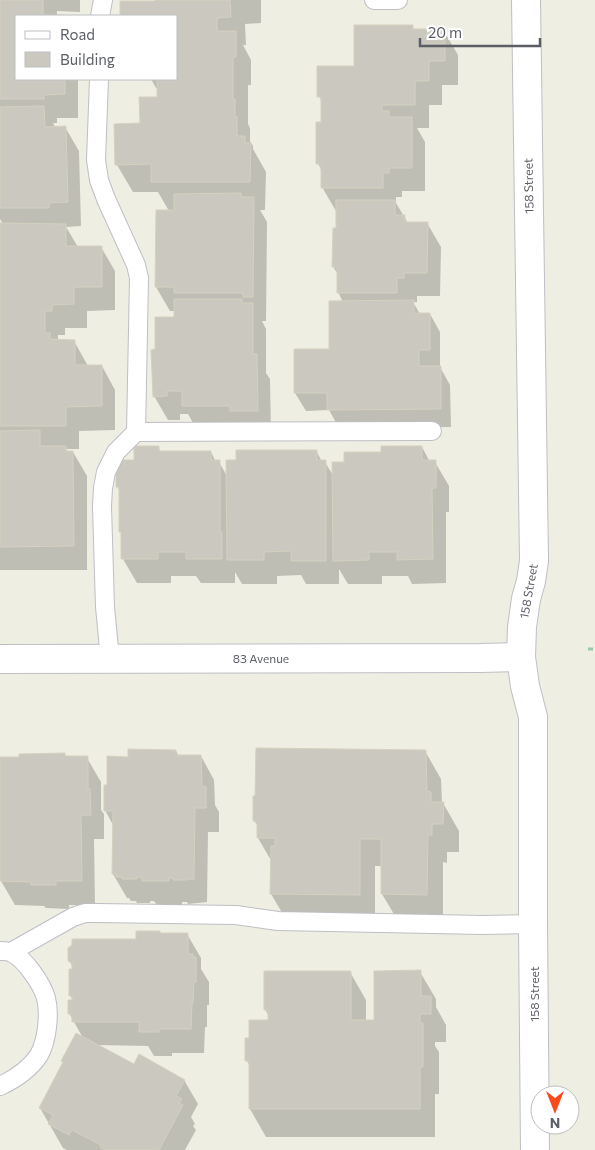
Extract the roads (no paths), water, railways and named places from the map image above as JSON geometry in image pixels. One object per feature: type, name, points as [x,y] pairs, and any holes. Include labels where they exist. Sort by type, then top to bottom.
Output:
[{"type":"street","name":"158 Street","points":[[526,0],[534,562],[522,627],[522,656],[525,686],[533,717],[535,1150]]},
{"type":"street","name":"83 Avenue","points":[[0,658],[480,658],[522,656]]},
{"type":"lane","points":[[100,15],[103,0]]},
{"type":"lane","points":[[374,0],[398,0]]},
{"type":"lane","points":[[98,80],[96,160],[99,180],[136,265],[139,278],[136,432],[116,452],[106,472],[103,488],[105,607],[110,658]]},
{"type":"lane","points":[[136,432],[432,431]]},
{"type":"lane","points":[[5,952],[73,917],[85,913],[236,915],[278,921],[483,925],[533,924]]},
{"type":"lane","points":[[0,1086],[19,1076],[39,1054],[47,1027],[48,1012],[46,997],[32,972],[22,960],[5,952]]}]
